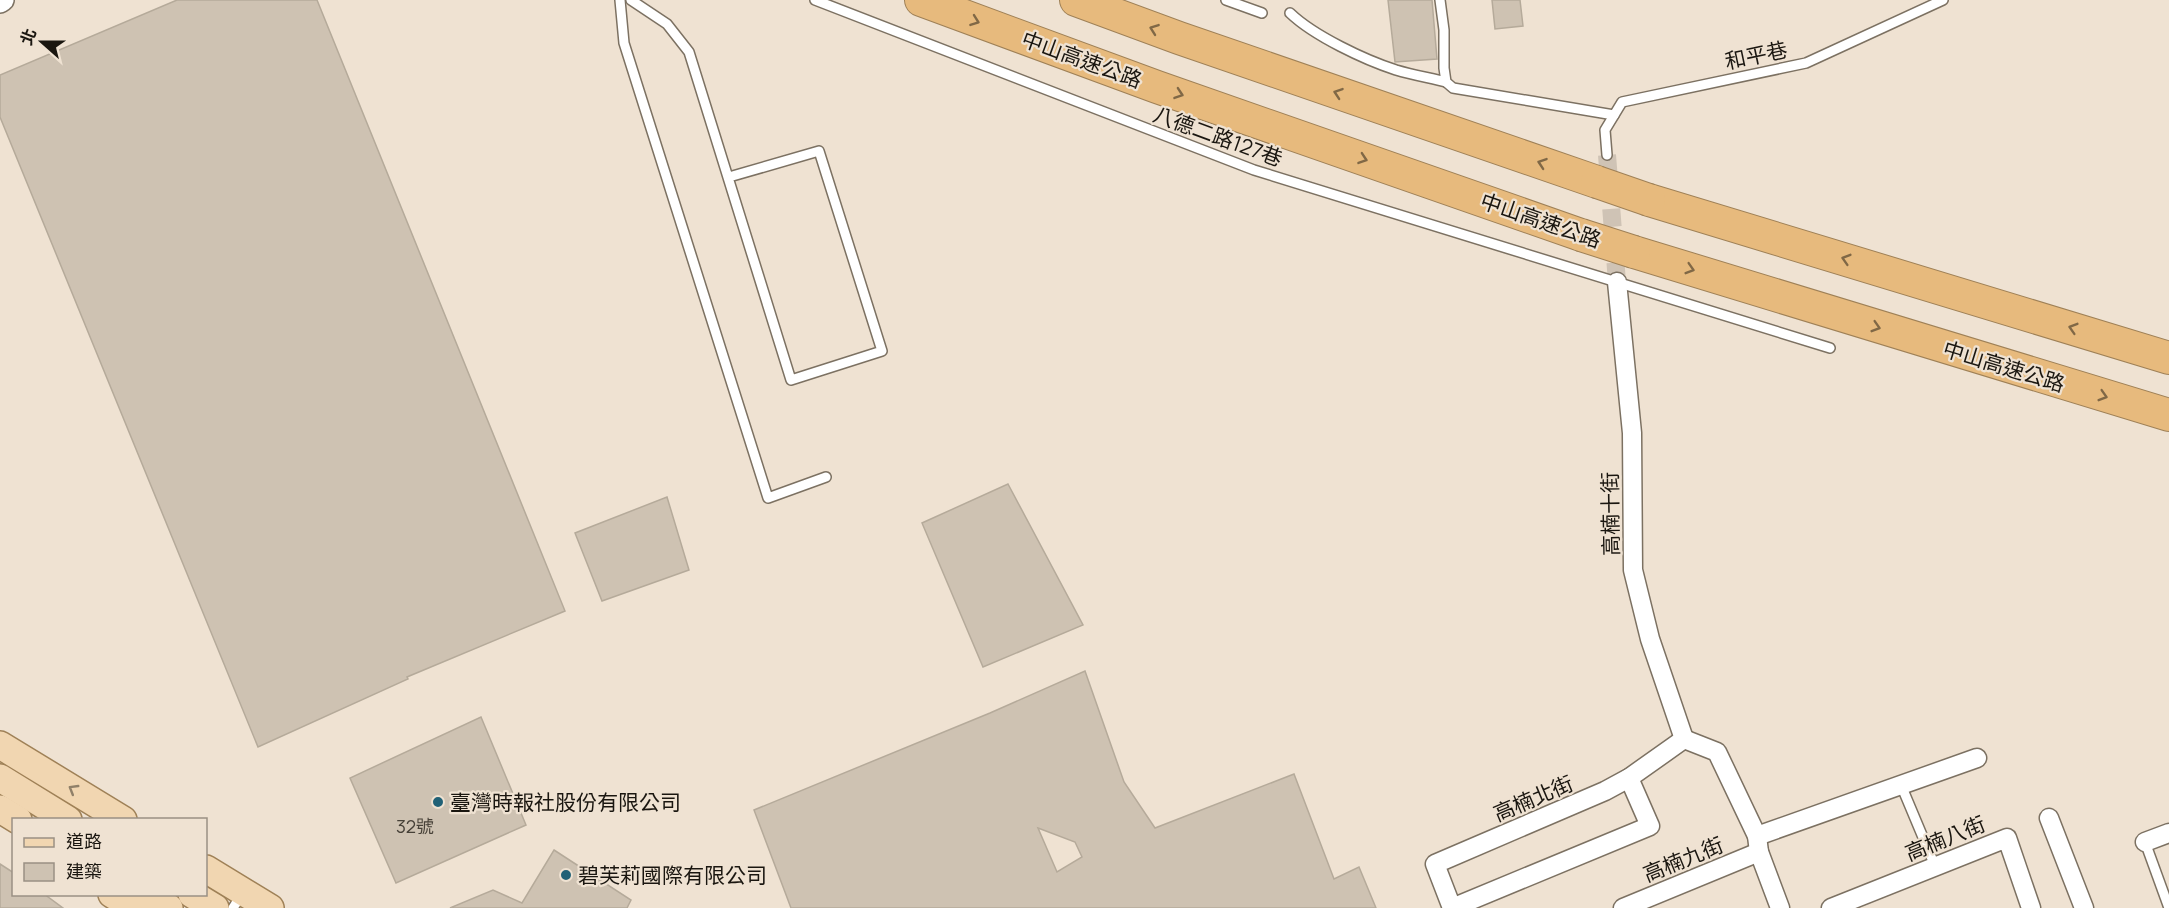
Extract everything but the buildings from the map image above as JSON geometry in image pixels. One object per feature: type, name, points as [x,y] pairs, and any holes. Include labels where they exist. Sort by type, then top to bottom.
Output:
[{"type":"highway","name":"中山高速公路","points":[[921,0],[1157,87],[1581,235],[2169,415]]},
{"type":"highway","points":[[1076,0],[1179,38],[1602,168],[1648,200],[2169,358]]},
{"type":"main road","points":[[0,745],[121,818]]},
{"type":"main road","points":[[0,778],[66,818]]},
{"type":"main road","points":[[0,809],[16,818]]},
{"type":"main road","points":[[207,870],[238,900],[270,908]]},
{"type":"main road","points":[[115,896],[135,908]]},
{"type":"main road","points":[[149,896],[169,908]]},
{"type":"main road","points":[[195,896],[215,908]]},
{"type":"street","name":"高楠十街","points":[[1617,282],[1632,433],[1633,570],[1650,639],[1684,739]]},
{"type":"street","name":"高楠北街","points":[[1452,908],[1435,864],[1605,791],[1629,778],[1684,739]]},
{"type":"street","points":[[1684,739],[1717,752],[1758,844],[1780,908]]},
{"type":"street","name":"高楠九街","points":[[1623,908],[1758,844],[1902,785],[1977,758]]},
{"type":"street","points":[[1452,908],[1650,826],[1629,778]]},
{"type":"street","points":[[2049,818],[2084,908]]},
{"type":"street","points":[[2145,842],[2169,833]]},
{"type":"street","name":"高楠八街","points":[[1831,908],[2007,838],[2031,908]]},
{"type":"lane","points":[[620,0],[624,44],[768,498],[826,477]]},
{"type":"lane","points":[[631,0],[667,24],[689,52],[791,380],[882,351],[819,151],[729,177]]},
{"type":"lane","name":"八德二路127巷","points":[[814,0],[1254,170],[1830,348]]},
{"type":"lane","points":[[1226,0],[1262,13]]},
{"type":"lane","points":[[1440,0],[1444,30],[1446,82]]},
{"type":"lane","name":"和平巷","points":[[1614,115],[1622,102],[1806,63],[1943,0]]},
{"type":"lane","points":[[1290,13],[1300,22],[1342,47],[1398,71],[1446,82],[1453,88],[1468,92],[1614,115],[1605,130],[1602,168]]},
{"type":"lane","points":[[1902,785],[1935,866]]},
{"type":"lane","points":[[2145,842],[2169,908]]},
{"type":"tunnel","points":[[1607,155],[1617,282]]},
{"type":"place","name":"臺灣時報社股份有限公司","points":[[438,802]]},
{"type":"place","name":"碧芙莉國際有限公司","points":[[566,875]]}]
